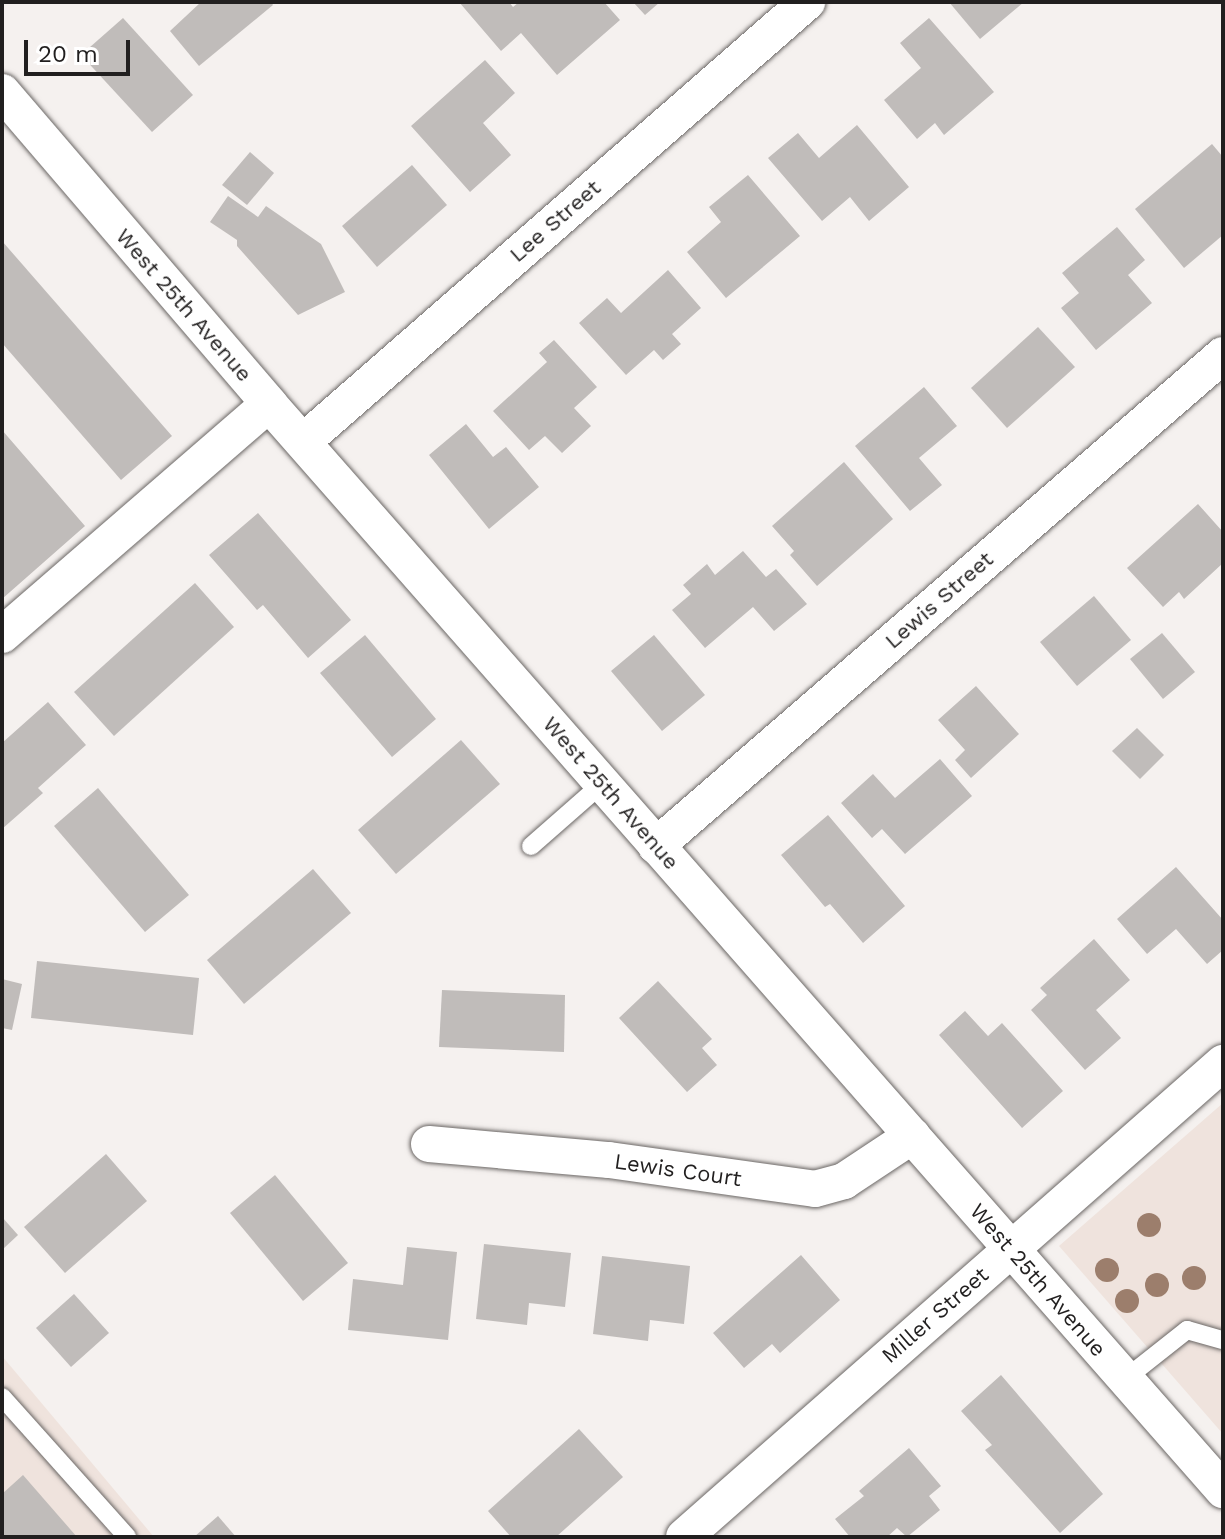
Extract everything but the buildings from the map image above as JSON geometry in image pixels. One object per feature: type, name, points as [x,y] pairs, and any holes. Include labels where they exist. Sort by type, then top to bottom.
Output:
[{"type":"street","name":"Lee Street","points":[[304,441],[807,2]]},
{"type":"street","name":"West 25th Avenue","points":[[2,92],[269,404],[1223,1490]]},
{"type":"street","name":"Lewis Street","points":[[656,846],[1223,355]]},
{"type":"street","points":[[2,635],[269,404]]},
{"type":"street","name":"Miller Street","points":[[684,1537],[1223,1063]]},
{"type":"street","name":"Lewis Court","points":[[429,1144],[609,1160],[815,1189],[844,1181],[912,1136]]},
{"type":"lane","points":[[531,846],[603,783]]},
{"type":"lane","points":[[1125,1379],[1187,1330],[1223,1340]]},
{"type":"lane","points":[[2,1397],[127,1537]]},
{"type":"shaded area","points":[[1223,1103],[1223,1434],[1059,1246]]},
{"type":"shaded area","points":[[2,1356],[154,1537],[2,1537]]}]
